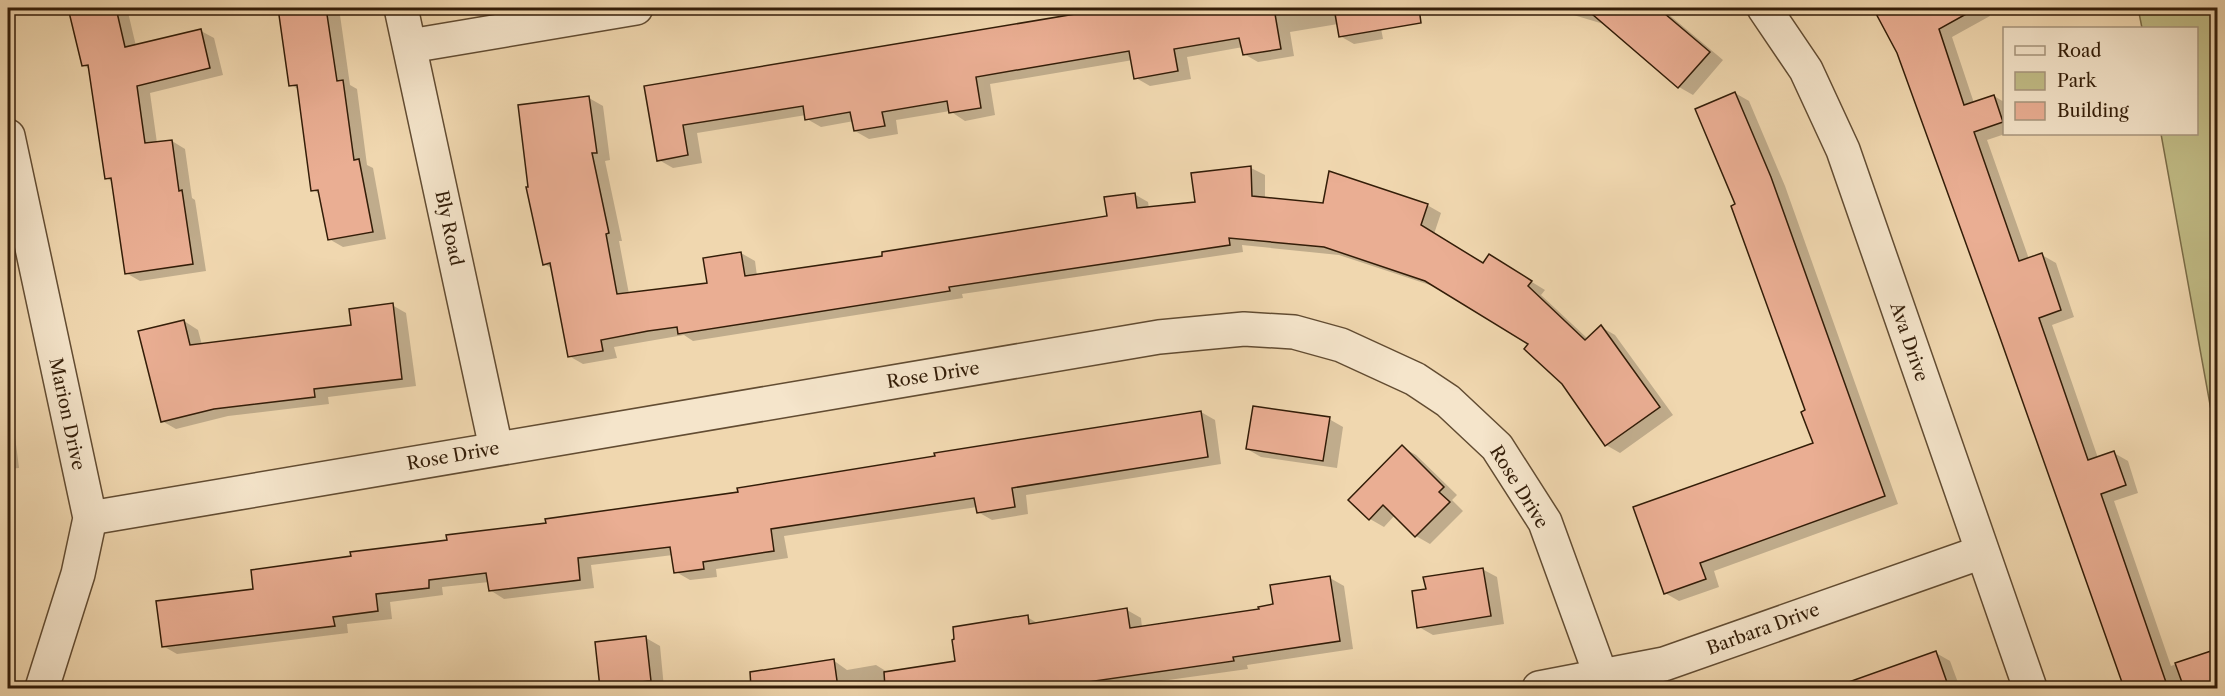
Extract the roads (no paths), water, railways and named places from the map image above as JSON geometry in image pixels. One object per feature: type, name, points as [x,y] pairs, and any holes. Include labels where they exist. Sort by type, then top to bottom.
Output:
[{"type":"street","name":"Bly Road","points":[[402,8],[496,448]]},
{"type":"street","points":[[410,46],[636,8]]},
{"type":"street","name":"Ava Drive","points":[[1764,8],[1806,70],[1843,150],[2030,688]]},
{"type":"street","name":"Marion Drive","points":[[8,136],[90,518],[78,574],[42,688]]},
{"type":"street","name":"Rose Drive","points":[[90,518],[1159,337],[1244,328],[1294,332],[1341,345],[1415,379],[1448,401],[1497,447],[1545,522],[1601,676]]},
{"type":"street","name":"Barbara Drive","points":[[1539,688],[1664,664],[1982,552]]}]
